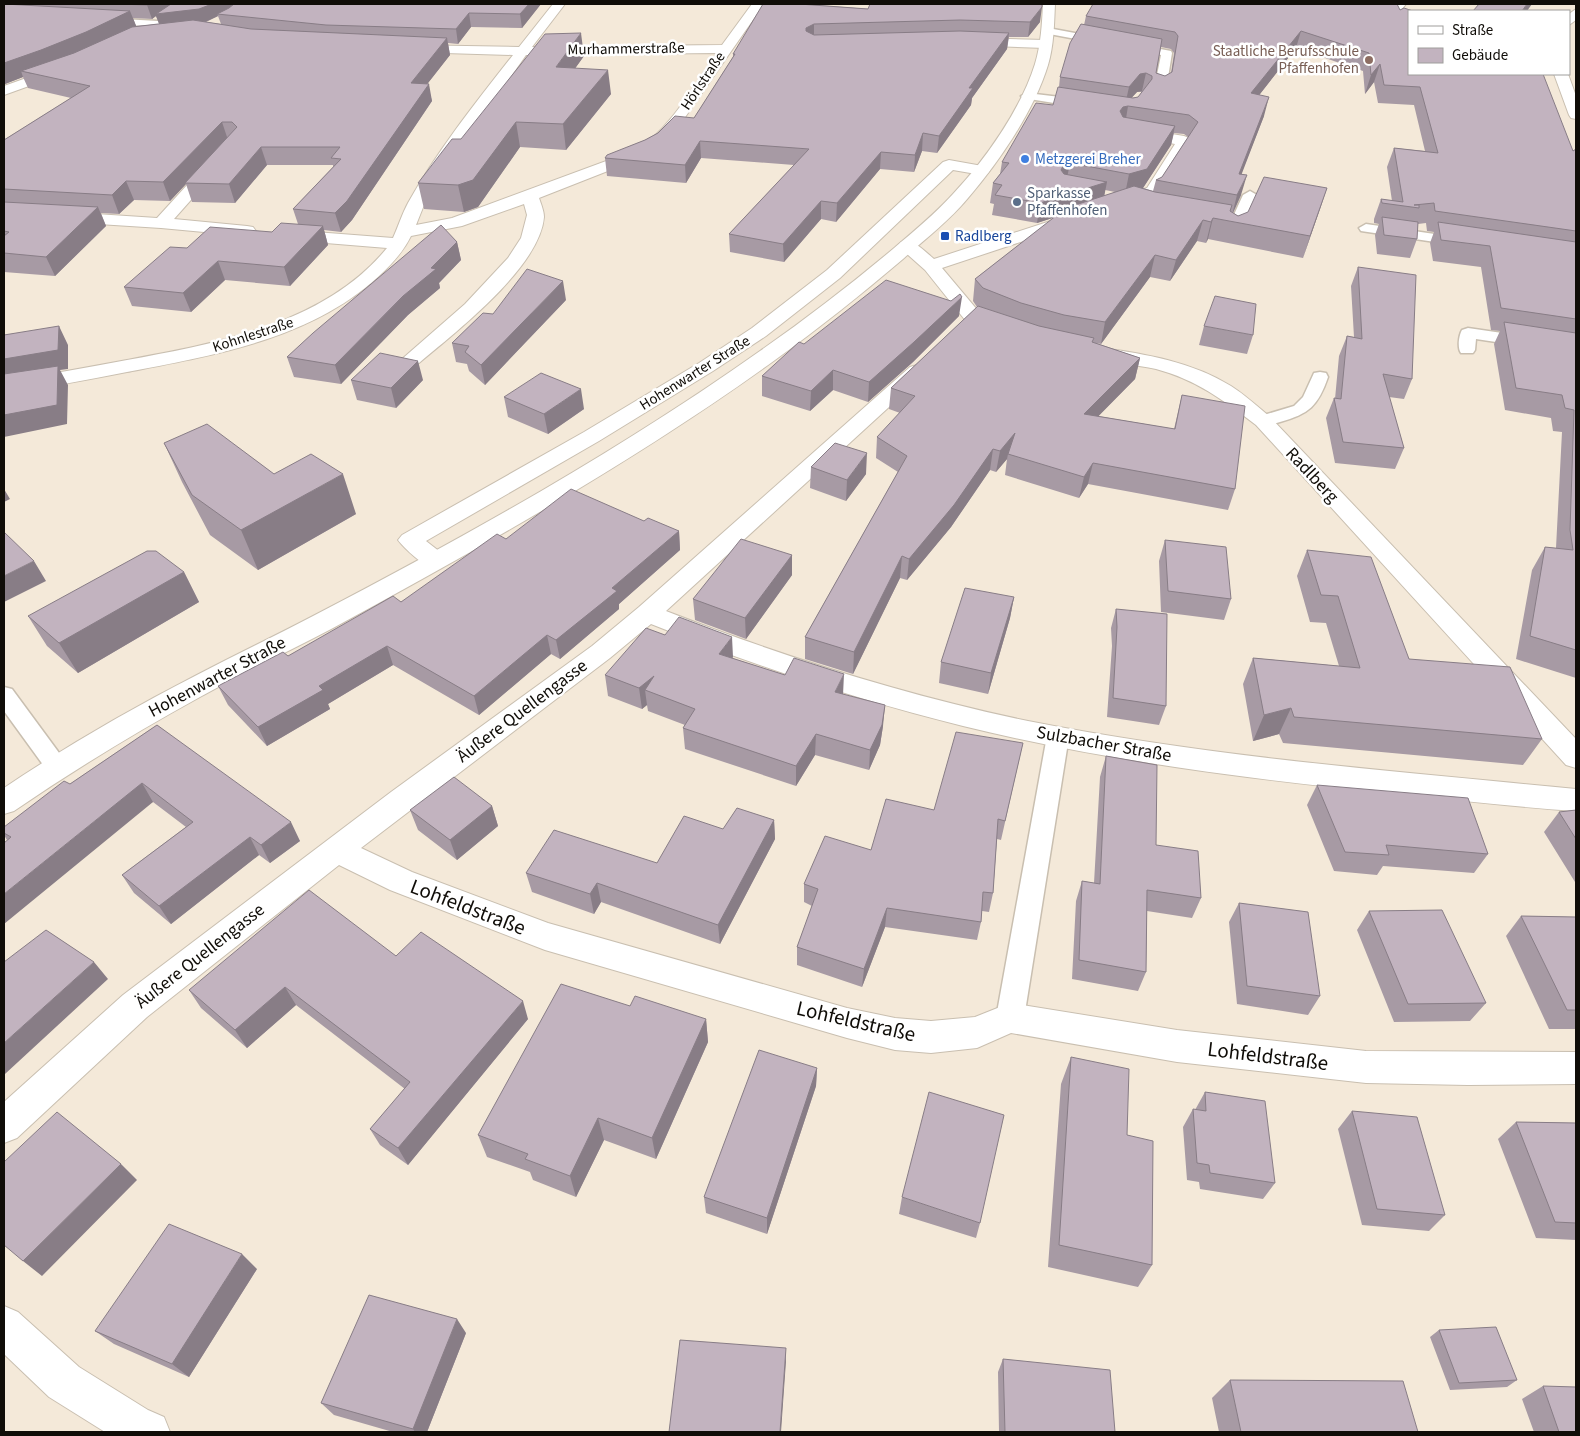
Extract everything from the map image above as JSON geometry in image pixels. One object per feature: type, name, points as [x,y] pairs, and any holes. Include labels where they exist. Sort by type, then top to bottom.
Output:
[{"type":"street","name":"Kohnlestraße","points":[[4,387],[172,358],[275,330],[320,309],[352,290],[387,260],[403,238],[413,210],[452,146],[522,50],[559,4]]},
{"type":"street","name":"Hörlstraße","points":[[4,213],[161,223],[264,233],[403,238],[530,196],[641,153],[653,146],[667,133],[758,4]]},
{"type":"street","name":"Hohenwarter Straße","points":[[4,802],[57,767],[192,689],[320,623],[513,518],[701,402],[753,367],[811,324],[863,284],[907,246],[959,198],[982,170],[1027,96],[1040,69],[1046,37],[1049,4]]},
{"type":"street","points":[[1400,4],[1395,10],[1395,14],[1408,23]]},
{"type":"street","points":[[171,15],[141,37],[172,33]]},
{"type":"street","points":[[955,42],[1046,37]]},
{"type":"street","name":"Murhammerstraße","points":[[397,48],[522,50],[725,49]]},
{"type":"street","points":[[4,91],[74,65]]},
{"type":"street","points":[[1561,75],[1576,115]]},
{"type":"street","points":[[1102,202],[1129,200],[1153,191],[1184,141],[1125,131]]},
{"type":"street","points":[[161,223],[226,152]]},
{"type":"street","name":"Hohenwarter Straße","points":[[435,560],[410,540],[608,427],[765,328],[794,307],[843,266],[949,165],[982,170]]},
{"type":"street","points":[[412,359],[474,307],[494,288],[514,264],[534,228],[537,215],[536,204],[530,196]]},
{"type":"street","points":[[931,266],[1084,215]]},
{"type":"street","points":[[907,246],[931,266],[972,316],[1010,331],[1029,336]]},
{"type":"street","points":[[953,335],[972,316]]},
{"type":"street","name":"Radlberg","points":[[1083,350],[1151,360],[1194,374],[1225,391],[1262,422],[1576,757]]},
{"type":"street","name":"Äußere Quellengasse","points":[[4,1126],[135,1006],[336,850],[601,652],[648,613],[934,354]]},
{"type":"street","name":"Sulzbacher Straße","points":[[648,613],[743,651],[847,686],[950,714],[1058,736],[1157,754],[1254,766],[1576,800]]},
{"type":"street","name":"Lohfeldstraße","points":[[336,850],[401,881],[545,936],[846,1023],[896,1034],[931,1037],[977,1032],[1010,1018],[1177,1046],[1366,1067],[1468,1069],[1576,1068]]},
{"type":"street","points":[[4,1326],[64,1382],[134,1426],[149,1432]]},
{"type":"lane","points":[[90,21],[158,24]]},
{"type":"lane","points":[[1046,37],[1167,53],[1160,90]]},
{"type":"lane","points":[[1027,96],[1101,106]]},
{"type":"lane","points":[[1233,225],[1250,195]]},
{"type":"lane","points":[[1129,200],[1151,207]]},
{"type":"lane","points":[[1366,228],[1481,244]]},
{"type":"lane","points":[[1467,350],[1468,333],[1576,349]]},
{"type":"lane","points":[[1262,422],[1296,412],[1306,406],[1314,397],[1320,377]]},
{"type":"lane","points":[[4,695],[57,767]]},
{"type":"lane","points":[[1010,1018],[1058,736]]},
{"type":"building","points":[[4,4],[130,11],[86,32],[4,63]]},
{"type":"building","points":[[116,4],[149,4],[147,5]]},
{"type":"building","points":[[171,4],[212,4],[199,9],[156,14]]},
{"type":"building","points":[[234,4],[529,4],[520,14],[469,13],[456,29],[326,25],[217,14]]},
{"type":"building","points":[[763,4],[799,4],[868,9],[870,4],[1042,4],[1042,7],[1030,22],[960,20],[814,24],[806,28],[806,31],[814,35],[960,31],[1009,33],[969,88],[973,88],[939,136],[923,133],[915,155],[881,152],[837,203],[821,201],[783,244],[729,234],[809,149],[700,141],[685,165],[605,158],[607,155],[658,133],[675,116],[694,118],[735,54],[733,54]]},
{"type":"building","points":[[1093,4],[1397,4],[1400,10],[1404,8],[1410,10],[1408,10],[1408,75],[1543,75],[1573,151],[1576,149],[1576,231],[1435,211],[1434,203],[1414,205],[1419,205],[1419,208],[1382,203],[1381,199],[1403,202],[1394,148],[1438,153],[1420,87],[1384,85],[1380,64],[1371,75],[1369,53],[1301,31],[1251,93],[1269,97],[1239,174],[1247,175],[1237,195],[1156,180],[1162,177],[1198,122],[1189,115],[1128,106],[1123,107],[1120,111],[1123,117],[1175,126],[1147,169],[1129,174],[1070,163],[1064,164],[1061,170],[1064,174],[1107,182],[1040,203],[995,195],[1002,185],[993,183],[1009,163],[1002,162],[1036,103],[1053,105],[1058,87],[1133,98],[1138,97],[1152,79],[1152,76],[1146,73],[1140,74],[1129,87],[1060,77],[1070,43],[1081,24],[1162,39],[1156,73],[1165,76],[1172,72],[1178,36],[1175,32],[1086,16]]},
{"type":"building","points":[[1479,4],[1527,4],[1523,10],[1474,10]]},
{"type":"building","points":[[193,20],[251,29],[447,38],[411,83],[429,84],[347,201],[335,213],[293,209],[341,159],[331,158],[340,147],[261,147],[229,184],[185,183],[237,127],[232,122],[222,122],[163,182],[126,181],[112,195],[4,189],[4,140],[90,86],[21,71],[74,53],[132,27]]},
{"type":"building","points":[[581,33],[556,67],[608,70],[563,124],[516,122],[473,180],[458,185],[418,183],[452,139],[461,139],[545,34]]},
{"type":"building","points":[[1264,177],[1327,188],[1310,236],[1213,218],[1211,222],[1203,220],[1176,260],[1155,255],[1105,322],[1064,315],[1021,303],[983,288],[975,279],[1066,208],[1134,186],[1155,192],[1232,205],[1230,211],[1238,216],[1248,212]]},
{"type":"building","points":[[4,202],[98,207],[46,257],[4,253],[4,236],[9,232],[4,231]]},
{"type":"building","points":[[1382,217],[1418,222],[1417,239],[1384,235]]},
{"type":"building","points":[[1438,222],[1576,242],[1576,319],[1501,308],[1490,246],[1441,240]]},
{"type":"building","points":[[281,223],[323,226],[284,267],[218,261],[183,293],[124,287],[170,247],[187,248],[210,227],[272,232]]},
{"type":"building","points":[[441,225],[457,242],[431,268],[436,269],[403,296],[335,365],[287,357],[313,333]]},
{"type":"building","points":[[1358,267],[1416,275],[1412,379],[1383,374],[1404,448],[1343,442],[1334,398],[1341,399],[1347,336],[1362,339]]},
{"type":"building","points":[[527,269],[563,281],[481,365],[465,352],[469,346],[452,343],[483,313],[493,314]]},
{"type":"building","points":[[886,280],[951,301],[960,294],[962,297],[869,382],[833,370],[811,391],[762,376],[799,342],[804,344]]},
{"type":"building","points":[[1215,296],[1256,304],[1253,335],[1204,326]]},
{"type":"building","points":[[978,306],[1039,326],[1094,338],[1092,342],[1140,358],[1084,414],[1175,429],[1182,395],[1245,406],[1235,489],[1093,463],[1084,477],[1008,454],[1015,433],[1000,451],[993,449],[954,505],[909,559],[902,556],[854,652],[805,637],[907,456],[877,437],[915,396],[891,388]]},
{"type":"building","points":[[1504,322],[1576,333],[1576,650],[1530,636],[1545,547],[1573,550],[1570,530],[1574,410],[1565,408],[1562,395],[1516,388]]},
{"type":"building","points":[[59,326],[58,350],[4,359],[4,335]]},
{"type":"building","points":[[380,353],[418,361],[391,388],[351,380]]},
{"type":"building","points":[[58,366],[57,405],[4,415],[4,374]]},
{"type":"building","points":[[541,373],[581,389],[544,414],[504,397]]},
{"type":"building","points":[[207,424],[274,474],[311,454],[343,474],[241,530],[192,495],[164,443]]},
{"type":"building","points":[[835,443],[867,453],[847,480],[811,467]]},
{"type":"building","points":[[571,489],[644,521],[648,518],[679,531],[612,588],[617,591],[556,640],[547,635],[474,696],[387,646],[319,686],[323,690],[258,727],[218,686],[283,652],[288,656],[393,596],[401,602],[497,534],[506,539]]},
{"type":"building","points":[[4,532],[34,561],[4,576]]},
{"type":"building","points":[[741,539],[792,555],[745,618],[693,599]]},
{"type":"building","points":[[1165,540],[1226,547],[1231,599],[1168,591]]},
{"type":"building","points":[[1307,550],[1371,557],[1409,659],[1510,667],[1542,739],[1294,717],[1291,708],[1264,715],[1253,658],[1360,668],[1338,596],[1321,595]]},
{"type":"building","points":[[147,551],[156,551],[184,572],[59,643],[28,616]]},
{"type":"building","points":[[965,588],[1014,597],[991,673],[941,662]]},
{"type":"building","points":[[1116,609],[1167,614],[1166,706],[1113,698],[1117,627]]},
{"type":"building","points":[[679,617],[732,637],[719,654],[785,675],[794,658],[844,674],[835,692],[885,705],[882,725],[870,750],[816,734],[796,766],[683,728],[695,709],[645,690],[654,676],[639,688],[605,675],[646,628],[665,635]]},
{"type":"building","points":[[157,725],[291,822],[261,845],[250,837],[159,906],[122,875],[193,822],[142,783],[4,894],[4,843],[11,837],[4,833],[4,827],[64,781],[70,784]]},
{"type":"building","points":[[956,732],[1023,743],[1005,821],[998,819],[993,893],[983,892],[981,922],[887,908],[864,969],[797,947],[818,889],[804,884],[825,836],[871,850],[886,799],[934,810]]},
{"type":"building","points":[[1106,756],[1157,765],[1156,845],[1198,851],[1201,898],[1147,890],[1146,972],[1079,960],[1082,881],[1100,884]]},
{"type":"building","points":[[454,777],[492,806],[450,840],[410,810]]},
{"type":"building","points":[[1317,785],[1468,798],[1488,854],[1386,845],[1389,855],[1345,852]]},
{"type":"building","points":[[737,808],[774,820],[718,925],[597,883],[590,894],[526,873],[554,830],[657,863],[684,816],[723,829]]},
{"type":"building","points":[[1576,810],[1576,839],[1559,812]]},
{"type":"building","points":[[309,890],[396,956],[421,932],[523,1001],[398,1148],[370,1129],[410,1082],[285,987],[235,1030],[189,990]]},
{"type":"building","points":[[1239,903],[1308,912],[1320,996],[1247,986]]},
{"type":"building","points":[[1442,910],[1486,1003],[1408,1004],[1369,911]]},
{"type":"building","points":[[1521,916],[1576,917],[1576,1010],[1567,1010]]},
{"type":"building","points":[[46,930],[94,962],[4,1043],[4,962]]},
{"type":"building","points":[[561,984],[630,1006],[635,996],[706,1019],[652,1138],[598,1118],[570,1176],[525,1159],[528,1154],[478,1135]]},
{"type":"building","points":[[759,1050],[817,1068],[767,1218],[704,1197]]},
{"type":"building","points":[[1071,1057],[1129,1069],[1127,1135],[1153,1141],[1152,1265],[1059,1245]]},
{"type":"building","points":[[929,1092],[1004,1115],[980,1223],[902,1197]]},
{"type":"building","points":[[1205,1092],[1265,1101],[1275,1183],[1210,1173],[1209,1165],[1197,1163],[1193,1109],[1206,1111]]},
{"type":"building","points":[[1352,1111],[1417,1117],[1445,1215],[1377,1209]]},
{"type":"building","points":[[57,1112],[121,1164],[23,1261],[4,1245],[4,1162]]},
{"type":"building","points":[[1516,1122],[1576,1123],[1576,1223],[1555,1222]]},
{"type":"building","points":[[169,1224],[242,1254],[172,1364],[95,1331]]},
{"type":"building","points":[[369,1295],[457,1319],[413,1429],[321,1403]]},
{"type":"building","points":[[1496,1327],[1517,1380],[1459,1383],[1439,1330]]},
{"type":"building","points":[[680,1340],[786,1348],[780,1432],[669,1432]]},
{"type":"building","points":[[1003,1359],[1110,1370],[1115,1432],[1005,1432]]},
{"type":"building","points":[[1230,1380],[1403,1381],[1418,1432],[1241,1432]]},
{"type":"building","points":[[1543,1386],[1576,1387],[1576,1432],[1559,1432]]},
{"type":"place","name":"Staatliche Berufsschule Pfaffenhofen","points":[[1369,60]]},
{"type":"place","name":"Metzgerei Breher","points":[[1025,159]]},
{"type":"place","name":"Sparkasse Pfaffenhofen","points":[[1017,202]]},
{"type":"place","name":"Radlberg","points":[[945,236]]}]
